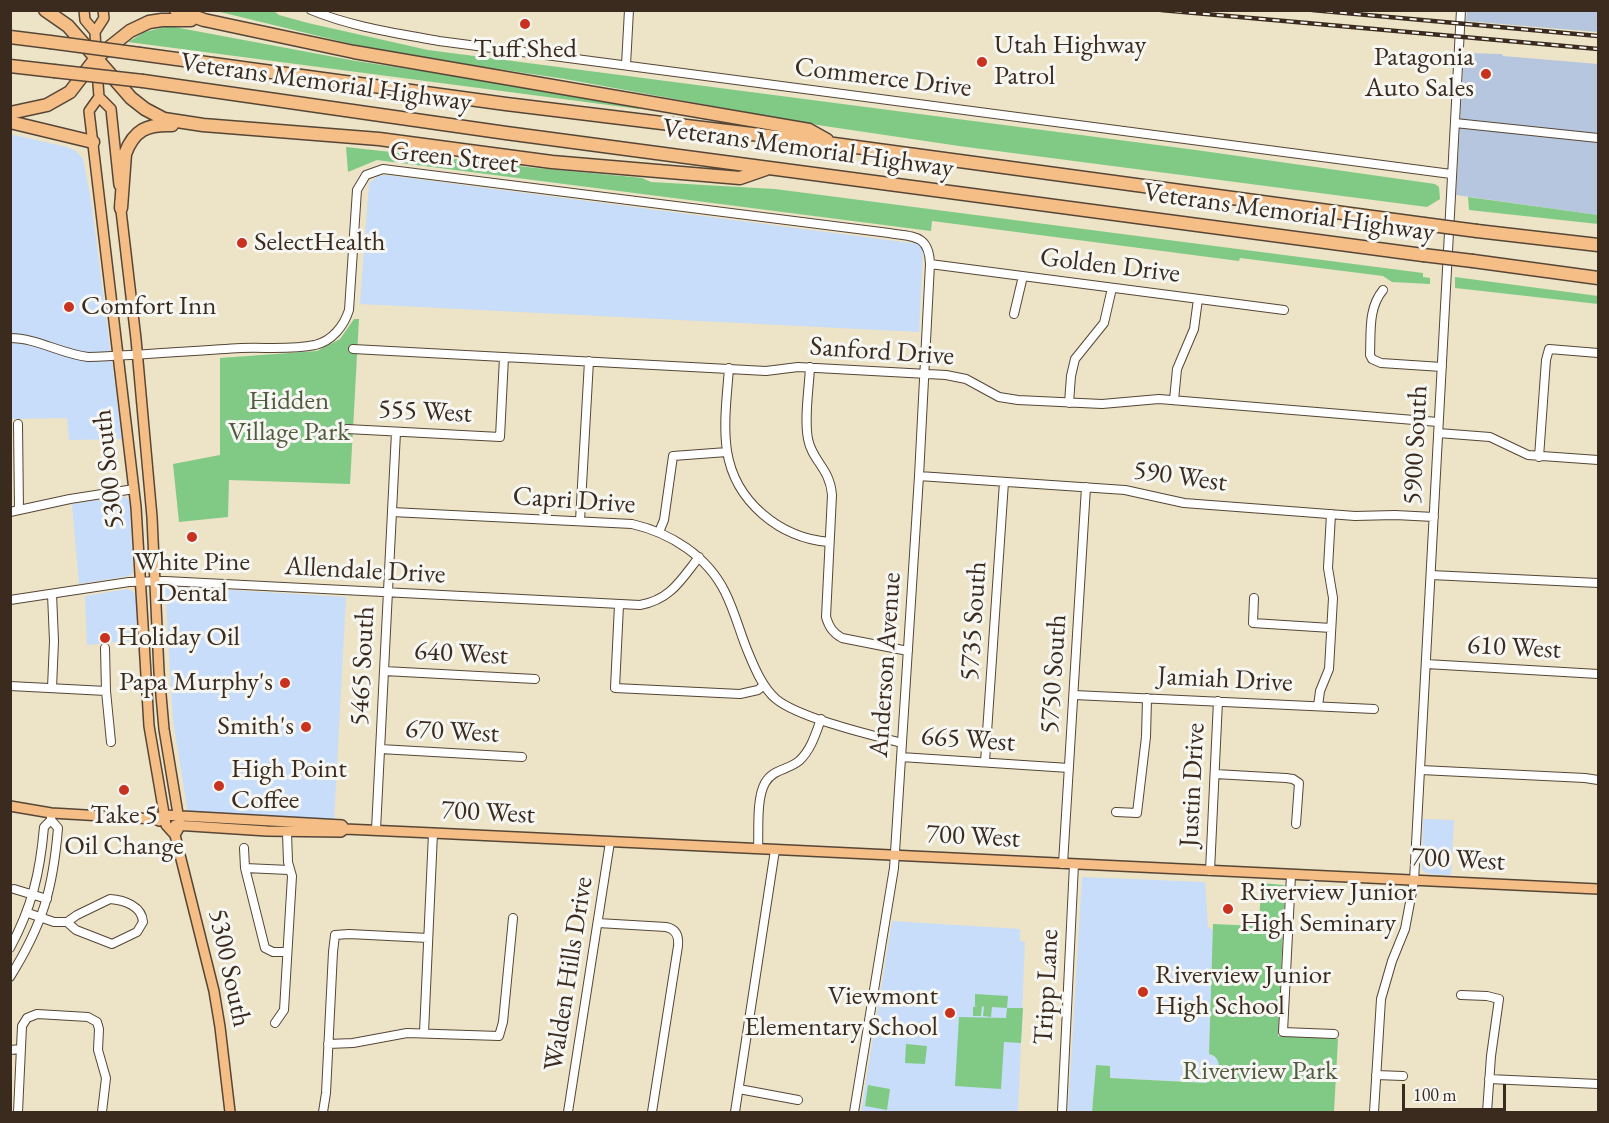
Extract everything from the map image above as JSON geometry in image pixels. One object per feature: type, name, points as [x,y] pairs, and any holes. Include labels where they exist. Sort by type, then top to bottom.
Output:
[{"type":"highway","points":[[45,10],[68,26],[131,98],[145,109],[164,119],[203,125]]},
{"type":"highway","points":[[176,10],[204,20],[354,52],[809,130],[834,144]]},
{"type":"highway","points":[[10,113],[47,105],[70,92],[96,58],[130,31],[149,22],[162,20],[204,20]]},
{"type":"highway","name":"Veterans Memorial Highway","points":[[10,37],[506,104],[834,144],[1477,231],[1599,245]]},
{"type":"highway","name":"Veterans Memorial Highway","points":[[10,66],[143,81],[506,133],[1599,278]]},
{"type":"highway","points":[[10,122],[93,142]]},
{"type":"highway","points":[[121,208],[125,154],[128,146],[141,130],[157,124],[203,125],[379,139],[552,162],[740,178],[771,168]]},
{"type":"main road","name":"5300 South","points":[[84,10],[85,20],[95,32]]},
{"type":"main road","name":"5300 South","points":[[103,10],[104,18],[95,32],[99,97],[89,111],[134,489],[149,726],[160,817],[175,835],[214,991],[230,1113]]},
{"type":"main road","name":"5300 South","points":[[99,97],[111,109],[137,354],[164,729],[180,821]]},
{"type":"main road","points":[[10,806],[51,817],[160,817],[180,821],[175,835]]},
{"type":"main road","name":"700 West","points":[[166,825],[180,821],[315,823],[342,825],[345,829]]},
{"type":"main road","name":"700 West","points":[[180,821],[287,832],[376,830],[1599,890]]},
{"type":"street","name":"Commerce Drive","points":[[311,10],[336,19],[433,40],[1451,174]]},
{"type":"street","points":[[626,65],[629,10]]},
{"type":"street","name":"5900 South","points":[[1374,1113],[1381,999],[1392,961],[1405,929],[1414,881],[1461,10]]},
{"type":"street","points":[[1455,123],[1599,138]]},
{"type":"street","name":"Green Street","points":[[137,354],[315,345],[333,336],[346,319],[349,310],[357,190],[366,175],[376,170],[408,171],[902,235]]},
{"type":"street","name":"Anderson Avenue","points":[[854,1113],[895,856],[925,374],[929,250],[925,242],[915,237],[902,235]]},
{"type":"street","name":"Golden Drive","points":[[930,264],[1284,310]]},
{"type":"street","points":[[1014,314],[1023,276]]},
{"type":"street","points":[[1069,403],[1075,359],[1104,323],[1112,288]]},
{"type":"street","points":[[1383,290],[1376,298],[1372,308],[1370,355],[1372,359],[1382,363],[1442,367]]},
{"type":"street","points":[[1174,400],[1177,369],[1194,328],[1198,299]]},
{"type":"street","points":[[10,338],[30,341],[74,356],[137,354]]},
{"type":"street","name":"Sanford Drive","points":[[353,349],[766,370],[810,368],[925,374],[966,379],[999,397],[1009,399],[1113,404],[1147,399],[1174,400],[1438,422]]},
{"type":"street","points":[[1539,457],[1546,360],[1549,349],[1599,353]]},
{"type":"street","name":"555 West","points":[[347,429],[500,437],[504,357]]},
{"type":"street","points":[[580,521],[589,361]]},
{"type":"street","points":[[729,368],[727,452],[742,490],[762,514],[795,535],[829,542]]},
{"type":"street","points":[[810,368],[808,440],[812,452],[826,471],[831,484],[826,617],[828,626],[842,638],[908,651]]},
{"type":"street","points":[[18,424],[19,510]]},
{"type":"street","name":"5465 South","points":[[376,830],[396,432]]},
{"type":"street","points":[[1438,433],[1490,437],[1520,452],[1539,457],[1599,460]]},
{"type":"street","points":[[659,532],[664,520],[673,456],[727,452]]},
{"type":"street","name":"590 West","points":[[919,476],[1125,490],[1184,503],[1331,514],[1434,517]]},
{"type":"street","name":"5735 South","points":[[985,762],[1004,482]]},
{"type":"street","name":"5750 South","points":[[1063,864],[1086,487]]},
{"type":"street","points":[[10,512],[134,489]]},
{"type":"street","name":"Capri Drive","points":[[392,512],[632,524],[659,532],[699,557],[713,573],[725,591],[753,665],[764,685],[775,698],[789,707],[821,719],[902,743]]},
{"type":"street","points":[[1318,706],[1319,695],[1329,669],[1333,591],[1328,564],[1331,514]]},
{"type":"street","name":"Allendale Drive","points":[[10,600],[141,581],[155,581],[640,605],[660,600],[679,584],[699,557]]},
{"type":"street","points":[[1431,574],[1599,583]]},
{"type":"street","points":[[52,594],[54,641],[52,688]]},
{"type":"street","points":[[1254,598],[1252,623],[1331,628]]},
{"type":"street","points":[[619,605],[615,688],[740,694],[749,693],[764,685]]},
{"type":"street","points":[[105,648],[111,742]]},
{"type":"street","name":"610 West","points":[[1426,664],[1599,674]]},
{"type":"street","name":"640 West","points":[[384,671],[535,679]]},
{"type":"street","points":[[10,686],[106,691]]},
{"type":"street","name":"Jamiah Drive","points":[[1074,695],[1374,709]]},
{"type":"street","points":[[1116,812],[1137,813],[1148,698]]},
{"type":"street","name":"Justin Drive","points":[[1210,871],[1218,701]]},
{"type":"street","points":[[758,849],[761,797],[765,782],[774,772],[790,767],[805,755],[821,719]]},
{"type":"street","name":"670 West","points":[[380,749],[522,757]]},
{"type":"street","name":"665 West","points":[[901,757],[1069,768]]},
{"type":"street","points":[[1421,770],[1599,780]]},
{"type":"street","points":[[1215,774],[1296,780],[1299,783],[1296,824]]},
{"type":"street","points":[[10,948],[28,913],[34,895],[42,855],[44,827],[51,817],[58,828],[54,868],[47,899],[41,918],[10,977]]},
{"type":"street","points":[[275,1023],[284,1010],[292,876],[287,832]]},
{"type":"street","points":[[424,1033],[433,833]]},
{"type":"street","name":"Walden Hills Drive","points":[[568,1113],[610,842]]},
{"type":"street","points":[[244,848],[245,868],[265,948],[273,952],[287,952]]},
{"type":"street","points":[[735,1113],[775,850]]},
{"type":"street","name":"Tripp Lane","points":[[1062,1113],[1074,864]]},
{"type":"street","points":[[245,868],[290,870]]},
{"type":"street","points":[[1291,875],[1283,1032],[1334,1034]]},
{"type":"street","points":[[12,888],[47,899]]},
{"type":"street","points":[[28,913],[54,922],[67,922],[110,899],[137,908],[143,916],[143,922],[137,932],[112,944],[76,930],[67,922]]},
{"type":"street","points":[[328,1044],[353,1043],[397,1034],[499,1036],[513,918]]},
{"type":"street","points":[[598,923],[666,927],[672,929],[678,937],[652,1113]]},
{"type":"street","points":[[322,1113],[326,1093],[335,935],[428,938]]},
{"type":"street","points":[[1461,995],[1499,999],[1487,1113]]},
{"type":"street","points":[[18,1113],[23,1023],[31,1015],[87,1017],[97,1022],[98,1050],[105,1078],[102,1113]]},
{"type":"street","points":[[10,1050],[21,1049]]},
{"type":"street","points":[[1376,1075],[1403,1076]]},
{"type":"street","points":[[1489,1079],[1599,1084]]},
{"type":"street","points":[[739,1089],[798,1100]]},
{"type":"shaded area","points":[[1467,11],[1598,11],[1598,32],[1466,21]]},
{"type":"shaded area","points":[[1464,53],[1502,54],[1503,56],[1598,64],[1598,215],[1456,195]]},
{"type":"shaded area","points":[[10,134],[67,147],[76,151],[83,159],[91,200],[122,439],[69,440],[67,418],[11,419]]},
{"type":"shaded area","points":[[386,175],[919,244],[923,250],[919,332],[360,304],[369,183],[378,176]]},
{"type":"shaded area","points":[[124,496],[129,500],[130,506],[133,573],[129,576],[79,584],[72,504]]},
{"type":"shaded area","points":[[165,586],[346,597],[334,821],[188,813],[173,721]]},
{"type":"shaded area","points":[[127,589],[134,592],[136,597],[137,640],[87,645],[85,596]]},
{"type":"shaded area","points":[[1423,819],[1454,820],[1451,875],[1429,874],[1422,870]]},
{"type":"shaded area","name":"Riverview Junior High School","points":[[1082,877],[1205,882],[1208,927],[1213,930],[1209,1054],[1217,1058],[1219,1064],[1217,1073],[1207,1077],[1207,1083],[1109,1078],[1096,1065],[1092,1112],[1068,1112]]},
{"type":"shaded area","name":"Viewmont Elementary School","points":[[892,921],[1020,929],[1020,941],[1025,942],[1018,1112],[861,1112]]},
{"type":"green space","points":[[216,11],[274,11],[279,15],[308,23],[428,50],[1196,150],[1435,184],[1439,187],[1440,199],[1427,207],[959,146],[811,124],[565,79],[384,52]]},
{"type":"green space","points":[[169,26],[356,61],[640,104],[639,109],[128,42],[145,32]]},
{"type":"green space","points":[[346,147],[642,178],[651,182],[775,189],[1423,273],[1423,277],[1430,278],[1430,284],[1392,282],[1383,276],[1240,258],[1239,261],[932,221],[931,231],[377,160],[348,172]]},
{"type":"green space","points":[[1468,197],[1598,215],[1598,224],[1469,210]]},
{"type":"green space","points":[[1455,277],[1598,296],[1598,304],[1455,288]]},
{"type":"green space","name":"Hidden Village Park","points":[[354,319],[359,319],[350,484],[229,480],[228,517],[179,522],[173,464],[220,455],[220,358],[317,351],[340,339]]},
{"type":"green space","name":"Riverview Park","points":[[1261,883],[1285,886],[1278,1036],[1338,1039],[1334,1112],[1092,1112],[1096,1065],[1110,1066],[1110,1078],[1207,1083],[1207,1077],[1217,1073],[1218,1061],[1209,1054],[1213,924],[1259,926]]},
{"type":"green space","points":[[975,994],[1008,996],[1007,1008],[992,1007],[991,1017],[983,1016],[984,1007],[982,1006],[981,1016],[973,1016],[973,1007],[978,1006],[975,1006]]},
{"type":"green space","points":[[1007,1008],[1023,1008],[1021,1043],[1004,1042],[1001,1089],[955,1086],[959,1017],[1006,1018]]},
{"type":"green space","points":[[906,1044],[927,1046],[925,1064],[905,1063]]},
{"type":"green space","points":[[868,1085],[890,1089],[887,1110],[865,1106]]},
{"type":"railway","points":[[1161,10],[1598,49]]},
{"type":"railway","points":[[1312,10],[1598,36]]},
{"type":"place","name":"Tuff Shed","points":[[525,24]]},
{"type":"place","name":"Utah Highway Patrol","points":[[982,62]]},
{"type":"place","name":"Patagonia Auto Sales","points":[[1486,74]]},
{"type":"place","name":"SelectHealth","points":[[242,243]]},
{"type":"place","name":"Comfort Inn","points":[[69,307]]},
{"type":"place","name":"White Pine Dental","points":[[192,537]]},
{"type":"place","name":"Holiday Oil","points":[[105,638]]},
{"type":"place","name":"Papa Murphy's","points":[[285,683]]},
{"type":"place","name":"Smith's","points":[[306,727]]},
{"type":"place","name":"High Point Coffee","points":[[219,786]]},
{"type":"place","name":"Take 5 Oil Change","points":[[124,790]]},
{"type":"place","name":"Riverview Junior High Seminary","points":[[1228,909]]},
{"type":"place","name":"Riverview Junior High School","points":[[1143,992]]},
{"type":"place","name":"Viewmont Elementary School","points":[[950,1013]]}]
